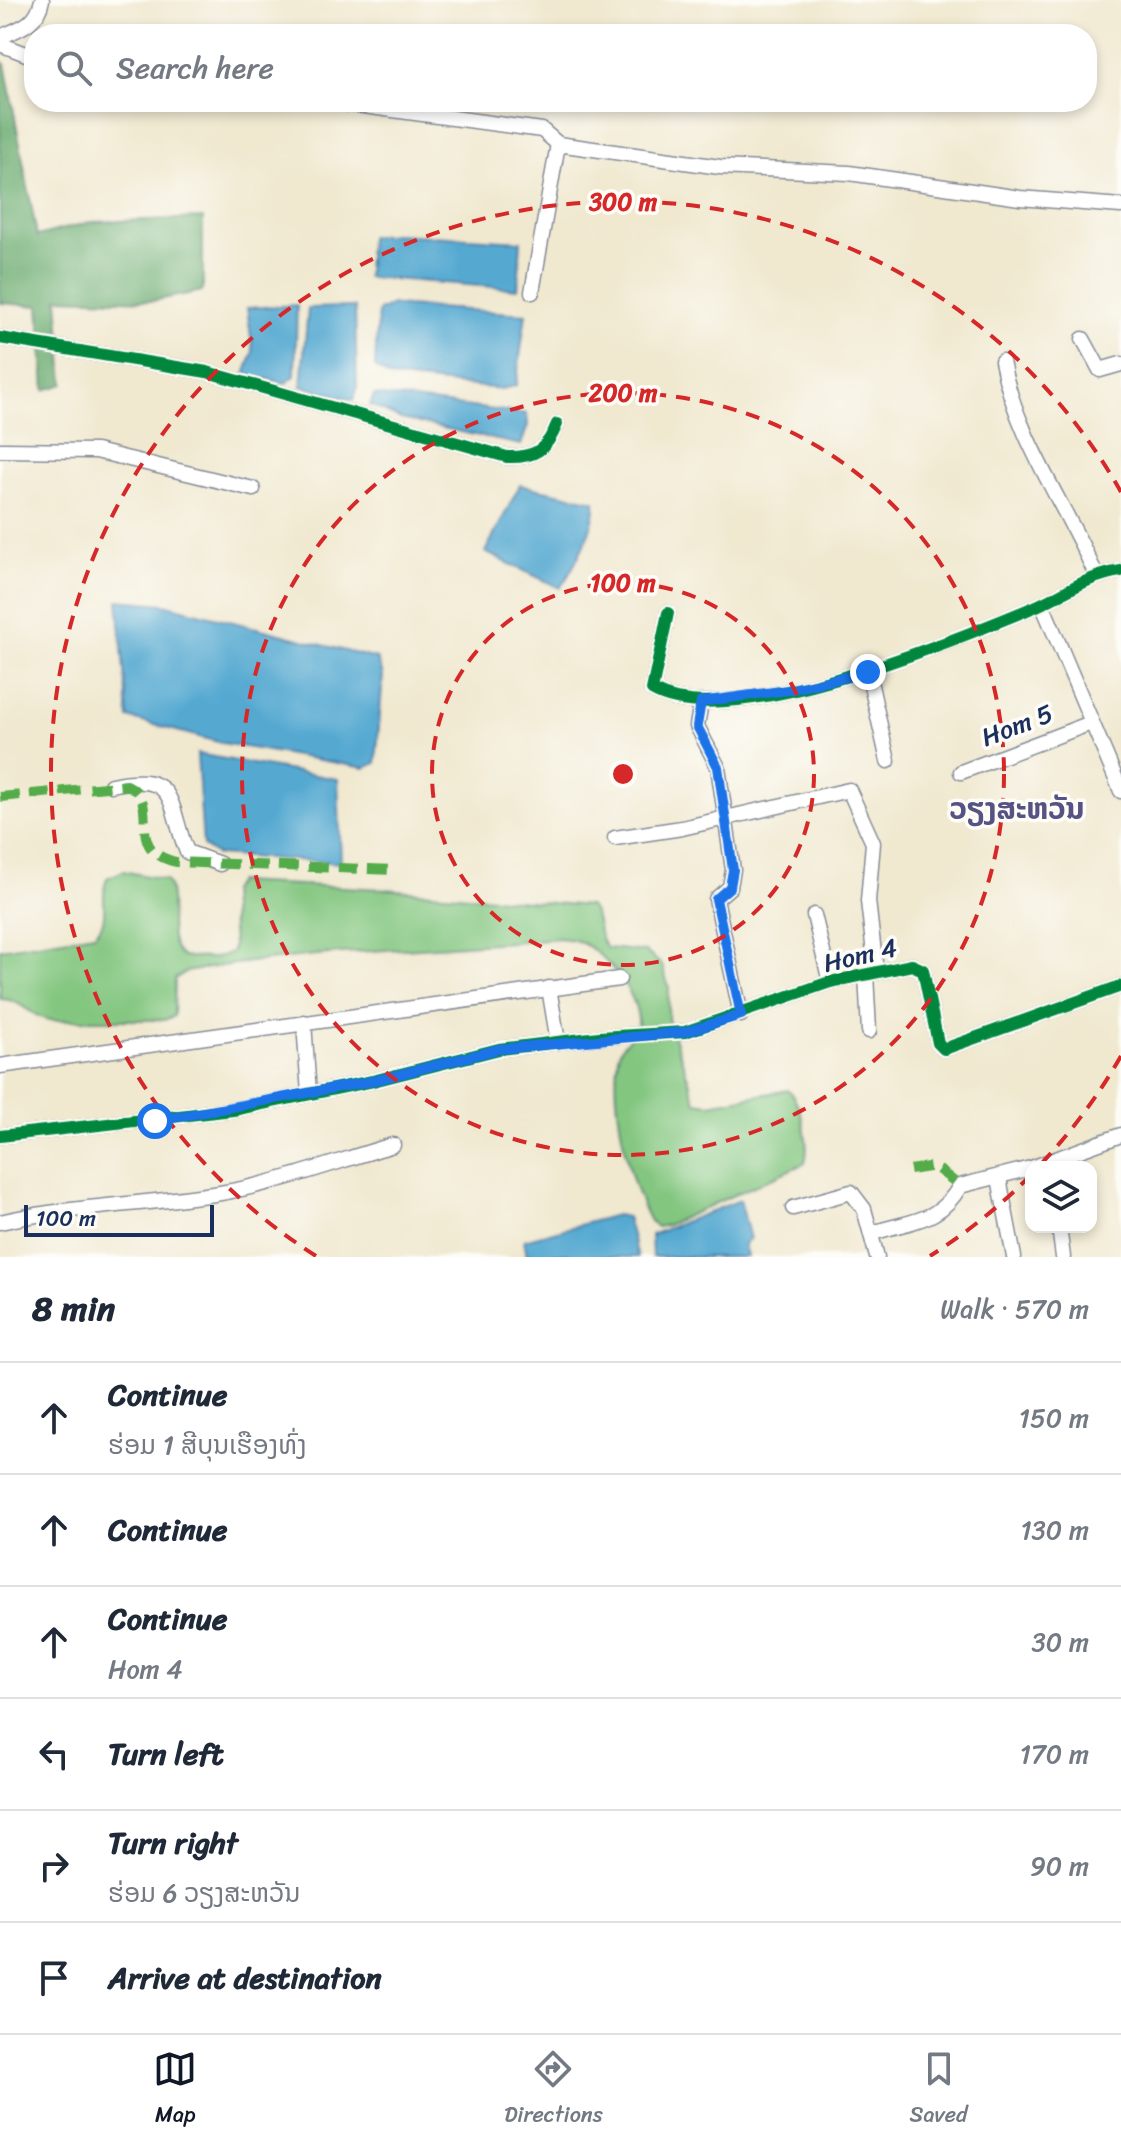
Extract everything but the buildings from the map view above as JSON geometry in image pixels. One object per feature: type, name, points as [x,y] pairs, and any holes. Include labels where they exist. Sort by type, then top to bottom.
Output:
[{"type":"street","points":[[29,24],[40,13],[42,0]]},
{"type":"street","points":[[0,37],[24,26]]},
{"type":"street","points":[[0,44],[24,53]]},
{"type":"street","points":[[408,112],[542,130],[558,144],[720,167],[849,173],[1020,198],[1121,206]]},
{"type":"street","points":[[532,292],[558,144]]},
{"type":"street","points":[[0,338],[207,372],[507,457],[526,458],[540,452],[557,424]]},
{"type":"street","points":[[1083,339],[1100,370],[1121,364]]},
{"type":"street","points":[[1002,361],[1008,392],[1021,426],[1072,521],[1096,575]]},
{"type":"street","points":[[0,450],[96,451],[253,489]]},
{"type":"street","points":[[668,613],[652,690],[701,702],[774,693],[868,672],[1042,604],[1096,575],[1121,571]]},
{"type":"street","points":[[1042,604],[1121,791]]},
{"type":"street","points":[[868,672],[888,761]]},
{"type":"street","points":[[701,702],[697,726],[718,767],[728,817],[733,870],[730,887],[716,899],[741,1015]]},
{"type":"street","name":"Hom 5","points":[[961,772],[1091,723]]},
{"type":"street","points":[[111,785],[138,779],[165,789],[173,802],[187,852],[220,864]]},
{"type":"street","points":[[615,838],[682,828],[849,790],[873,843],[868,901],[871,972],[869,1031]]},
{"type":"street","points":[[814,915],[830,982]]},
{"type":"street","name":"Hom 4","points":[[0,1136],[155,1121],[309,1094],[499,1049],[685,1032],[830,982],[912,965],[923,970],[938,1043],[948,1049],[1121,986]]},
{"type":"street","points":[[0,1066],[619,979]]},
{"type":"street","points":[[549,988],[558,1042]]},
{"type":"street","points":[[304,1022],[309,1094]]},
{"type":"street","points":[[1057,1161],[1121,1135]]},
{"type":"street","points":[[0,1222],[52,1210],[172,1200],[231,1191],[393,1145]]},
{"type":"street","points":[[873,1233],[938,1214],[950,1204],[960,1186],[1025,1170]]},
{"type":"street","points":[[999,1178],[1014,1257]]},
{"type":"street","points":[[793,1208],[851,1192],[861,1202],[873,1233],[877,1257]]},
{"type":"street","points":[[1060,1233],[1063,1257]]},
{"type":"green space","points":[[0,61],[5,64],[37,236],[90,222],[203,218],[203,291],[152,301],[58,298],[64,384],[45,390],[39,306],[0,303]]},
{"type":"green space","points":[[123,871],[166,880],[170,888],[173,942],[183,957],[213,958],[231,953],[230,890],[237,882],[385,889],[589,906],[607,948],[646,952],[662,965],[669,988],[668,1019],[696,1102],[710,1104],[788,1090],[804,1124],[805,1163],[667,1225],[657,1227],[651,1223],[629,1164],[617,1096],[618,1056],[638,1025],[636,1009],[626,987],[610,966],[592,949],[573,940],[558,938],[325,954],[186,972],[175,979],[174,1016],[164,1020],[50,1020],[13,1001],[0,999],[0,949],[94,934],[103,922],[107,878]]},
{"type":"water","points":[[394,234],[521,241],[518,289],[367,277],[369,237]]},
{"type":"water","points":[[297,305],[295,376],[286,383],[245,375],[253,352],[247,308]]},
{"type":"water","points":[[392,305],[526,314],[516,386],[501,389],[389,377],[375,367],[378,311]]},
{"type":"water","points":[[355,307],[357,389],[353,400],[301,386],[308,308]]},
{"type":"water","points":[[374,395],[527,414],[528,425],[521,445],[401,419],[370,405]]},
{"type":"water","points":[[520,485],[595,501],[589,533],[560,588],[485,552]]},
{"type":"water","points":[[118,600],[164,604],[377,659],[383,675],[376,763],[365,768],[222,743],[128,718]]},
{"type":"water","points":[[197,754],[338,779],[341,863],[217,855],[203,846]]},
{"type":"water","points":[[740,1200],[750,1239],[744,1244],[747,1257],[652,1257],[651,1235]]},
{"type":"water","points":[[616,1215],[627,1217],[638,1257],[570,1257],[568,1253],[527,1257],[524,1240]]},
{"type":"marked path","points":[[0,797],[127,785],[138,793],[143,803],[150,847],[159,856],[176,862],[393,870]]},
{"type":"marked path","points":[[910,1170],[934,1166],[960,1186]]},
{"type":"cycle path","points":[[0,338],[207,372],[507,457],[525,456],[538,451],[549,440],[557,424]]},
{"type":"cycle path","points":[[668,613],[652,690],[687,701],[732,701],[785,692],[898,660],[1032,608],[1097,577],[1121,571]]},
{"type":"cycle path","points":[[0,1136],[233,1110],[373,1081],[499,1049],[599,1037],[685,1032],[830,982],[912,965],[923,970],[938,1043],[944,1049],[1121,986]]},
{"type":"district","name":"ວຽງສະຫວັນ","points":[[1017,809]]},
{"type":"route","points":[[155,1121],[233,1110],[373,1081],[499,1049],[599,1037],[685,1032],[741,1015],[716,899],[730,887],[733,870],[728,817],[718,767],[709,744],[697,726],[701,702],[746,698],[868,672]]}]
